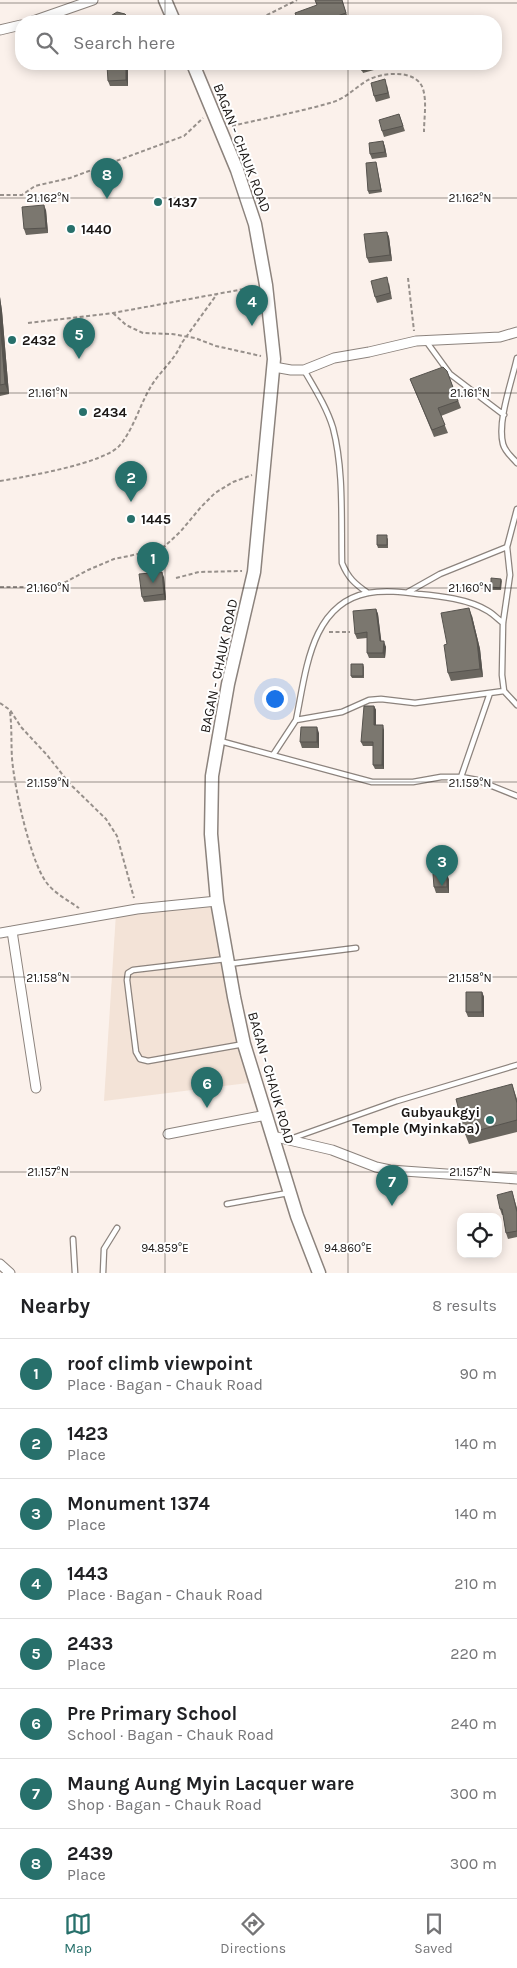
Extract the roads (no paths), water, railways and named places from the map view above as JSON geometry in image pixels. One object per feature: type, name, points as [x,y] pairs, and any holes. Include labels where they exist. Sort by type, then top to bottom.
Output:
[{"type":"main road","points":[[165,0],[171,15]]},
{"type":"main road","name":"BAGAN - CHAUK ROAD","points":[[196,70],[237,170],[255,224],[266,285],[274,363],[254,572],[228,684],[212,776],[211,834],[217,901],[244,1044],[290,1193],[319,1273]]},
{"type":"street","points":[[50,15],[93,0]]},
{"type":"street","points":[[0,30],[15,26]]},
{"type":"street","points":[[274,363],[290,370],[304,370],[334,358],[369,352],[416,340],[500,337],[517,332]]},
{"type":"street","points":[[0,933],[137,909],[217,901]]},
{"type":"street","points":[[12,931],[36,1088]]},
{"type":"street","points":[[168,1134],[266,1115]]},
{"type":"street","points":[[272,1136],[332,1150],[376,1167],[390,1170],[517,1178]]},
{"type":"street","points":[[0,1264],[10,1273]]},
{"type":"lane","points":[[425,340],[450,374],[504,415]]},
{"type":"lane","points":[[517,358],[504,415],[503,444],[517,463]]},
{"type":"lane","points":[[304,370],[322,401],[335,436],[339,471],[342,563],[346,574],[352,581],[368,593]]},
{"type":"lane","points":[[517,509],[508,548],[510,590],[503,623],[502,675],[504,691],[517,704]]},
{"type":"lane","points":[[407,593],[440,574],[508,548]]},
{"type":"lane","points":[[273,755],[296,720],[313,643],[328,616],[348,600],[368,593],[394,591],[472,604],[488,610],[503,623]]},
{"type":"lane","points":[[296,720],[342,712],[369,700],[381,699],[415,703],[504,691]]},
{"type":"lane","points":[[461,777],[490,693]]},
{"type":"lane","points":[[219,740],[372,782],[413,782],[441,777],[461,777],[477,780],[517,796]]},
{"type":"lane","points":[[244,1044],[148,1061],[140,1059],[136,1052],[127,980],[128,973],[133,970],[356,948]]},
{"type":"lane","points":[[289,1140],[397,1101],[517,1065]]},
{"type":"lane","points":[[227,1204],[290,1193]]},
{"type":"lane","points":[[103,1273],[104,1249],[118,1228]]},
{"type":"lane","points":[[74,1239],[75,1273]]},
{"type":"place","name":"2439","points":[[107,199]]},
{"type":"place","name":"1437","points":[[158,202]]},
{"type":"place","name":"1440","points":[[71,229]]},
{"type":"place","name":"1443","points":[[252,326]]},
{"type":"place","name":"2432","points":[[12,340]]},
{"type":"place","name":"2433","points":[[79,359]]},
{"type":"place","name":"2434","points":[[83,412]]},
{"type":"place","name":"1423","points":[[131,502]]},
{"type":"place","name":"1445","points":[[131,519]]},
{"type":"place","name":"roof climb viewpoint","points":[[153,583]]},
{"type":"place","name":"Monument 1374","points":[[442,886]]},
{"type":"place","name":"Pre Primary School","points":[[207,1108]]},
{"type":"place","name":"Gubyaukgyi Temple (Myinkaba)","points":[[490,1120]]},
{"type":"place","name":"Maung Aung Myin Lacquer ware","points":[[392,1206]]}]
